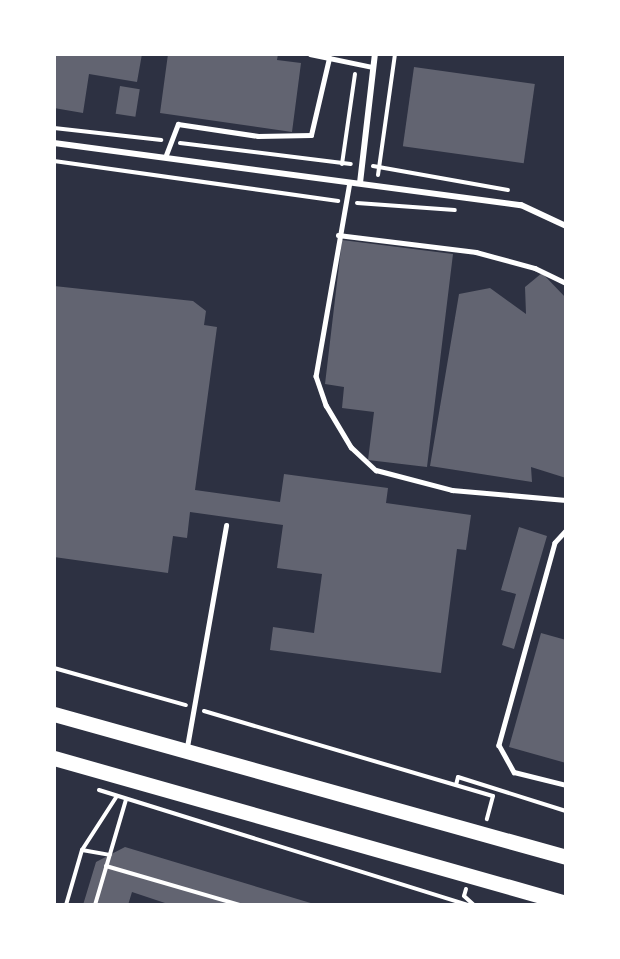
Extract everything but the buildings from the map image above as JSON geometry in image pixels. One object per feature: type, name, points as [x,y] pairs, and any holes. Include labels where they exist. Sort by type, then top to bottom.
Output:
[{"type":"main road","points":[[54,714],[186,753],[566,857]]},
{"type":"main road","points":[[54,758],[566,903]]},
{"type":"street","points":[[360,183],[375,54]]},
{"type":"street","points":[[54,143],[166,155],[521,205],[566,226]]},
{"type":"lane","points":[[310,54],[373,67]]},
{"type":"lane","points":[[166,155],[178,124],[306,138],[315,129],[329,58]]},
{"type":"lane","points":[[350,181],[338,235],[316,376],[326,405],[351,447],[376,471],[452,490],[566,500]]},
{"type":"lane","points":[[338,235],[476,252],[535,268],[566,283]]},
{"type":"lane","points":[[186,753],[226,525]]},
{"type":"lane","points":[[566,531],[555,543],[499,744],[514,772],[566,785]]},
{"type":"path","points":[[376,185],[394,54]]},
{"type":"path","points":[[339,180],[357,63]]},
{"type":"path","points":[[54,128],[379,167],[495,184],[515,193]]},
{"type":"path","points":[[54,161],[346,202],[459,211]]},
{"type":"path","points":[[54,668],[493,796]]},
{"type":"path","points":[[456,785],[458,777],[566,811]]},
{"type":"path","points":[[96,789],[458,904],[468,905]]},
{"type":"path","points":[[66,905],[82,850],[117,796]]},
{"type":"path","points":[[95,905],[126,800]]},
{"type":"path","points":[[82,850],[110,855]]},
{"type":"path","points":[[106,866],[240,905]]},
{"type":"path","points":[[464,896],[474,905]]}]
